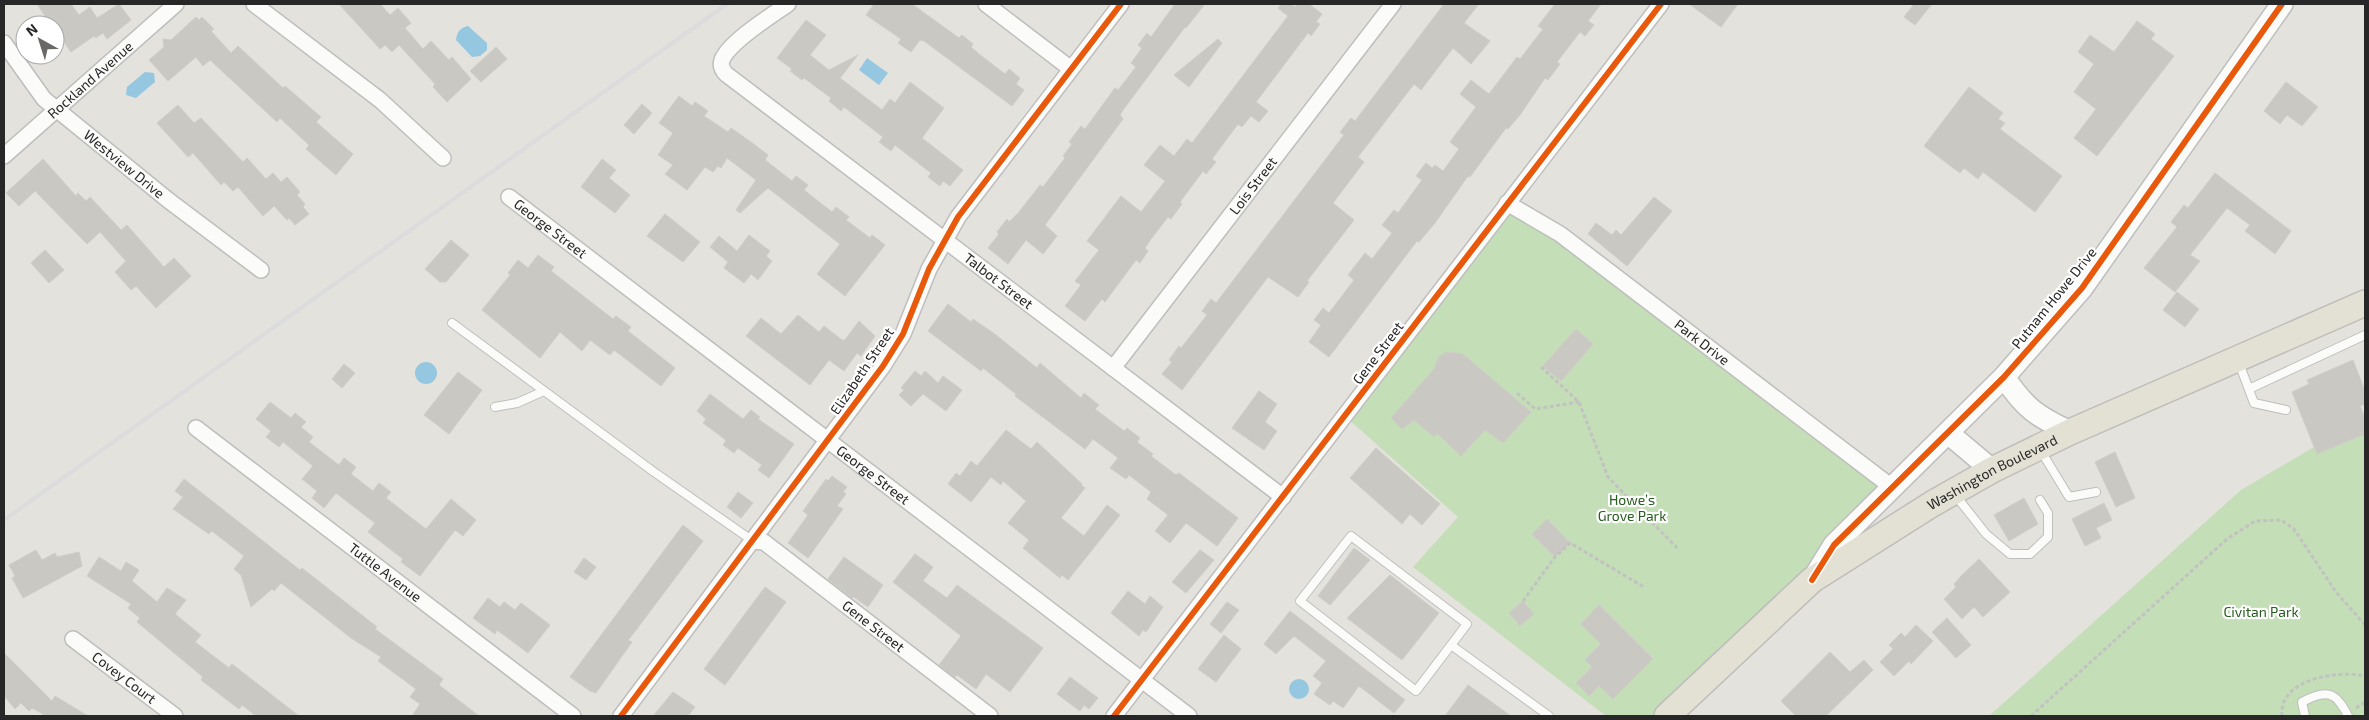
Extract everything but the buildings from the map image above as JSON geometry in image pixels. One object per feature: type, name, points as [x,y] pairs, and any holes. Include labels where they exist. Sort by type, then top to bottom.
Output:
[{"type":"main road","name":"Washington Boulevard","points":[[1667,716],[1812,580],[1953,492],[1992,470],[2070,432],[2365,303]]},
{"type":"street","name":"Rockland Avenue","points":[[4,156],[176,4]]},
{"type":"street","points":[[254,4],[380,100],[443,158]]},
{"type":"street","name":"Talbot Street","points":[[788,4],[745,35],[727,52],[722,61],[722,69],[726,74],[1283,497]]},
{"type":"street","points":[[986,4],[1071,69]]},
{"type":"street","name":"Elizabeth Street","points":[[621,716],[829,441],[883,366],[903,334],[929,269],[958,217],[1121,4]]},
{"type":"street","name":"Lois Street","points":[[1113,368],[1393,4]]},
{"type":"street","name":"Gene Street","points":[[1114,716],[1346,417],[1507,203],[1661,4]]},
{"type":"street","name":"Putnam Howe Drive","points":[[1812,580],[1834,546],[2004,377],[2082,288],[2282,4]]},
{"type":"street","name":"Westview Drive","points":[[4,43],[44,99],[168,200],[261,270]]},
{"type":"street","name":"George Street","points":[[509,197],[1189,716]]},
{"type":"street","name":"Park Drive","points":[[1507,203],[1560,234],[1893,488]]},
{"type":"street","points":[[2004,377],[2019,400],[2039,417],[2070,432]]},
{"type":"street","name":"Tuttle Avenue","points":[[196,428],[572,716]]},
{"type":"street","points":[[1948,433],[1992,470]]},
{"type":"street","name":"Gene Street","points":[[753,541],[764,542],[990,716]]},
{"type":"street","name":"Covey Court","points":[[73,639],[175,716]]},
{"type":"lane","points":[[452,323],[753,541]]},
{"type":"lane","points":[[2249,389],[2365,336]]},
{"type":"lane","points":[[2237,359],[2254,403],[2286,410]]},
{"type":"lane","points":[[496,407],[517,403],[544,391]]},
{"type":"lane","points":[[2038,447],[2069,497],[2096,492]]},
{"type":"lane","points":[[1953,492],[1986,534],[2010,554],[2030,554],[2048,537],[2048,513],[2040,500]]},
{"type":"lane","points":[[1350,536],[1467,624],[1451,645],[1416,691],[1300,602],[1350,536]]},
{"type":"lane","points":[[1451,645],[1549,716]]},
{"type":"lane","points":[[2305,716],[2302,702],[2318,693],[2331,694],[2343,705],[2348,716]]},
{"type":"path","points":[[1541,367],[1579,402],[1608,477],[1679,550]]},
{"type":"path","points":[[1517,393],[1535,408],[1579,402]]},
{"type":"path","points":[[2031,716],[2227,539],[2255,521],[2281,520],[2294,529],[2336,592],[2365,625]]},
{"type":"path","points":[[1523,601],[1555,557],[1570,543],[1644,588]]},
{"type":"green space","name":"Howe’s Grove Park","points":[[1507,203],[1893,488],[1667,716],[1606,716],[1413,567],[1458,517],[1346,417]]},
{"type":"green space","name":"Civitan Park","points":[[2365,417],[2365,716],[1989,716],[2241,490]]},
{"type":"water","points":[[468,26],[487,43],[487,50],[480,56],[472,57],[456,40],[459,31]]},
{"type":"water","points":[[867,58],[888,73],[879,85],[859,70]]},
{"type":"water","points":[[145,72],[154,73],[155,82],[136,98],[126,95],[127,87]]},
{"type":"water","points":[[422,362],[430,362],[437,369],[437,377],[430,384],[422,384],[415,377],[415,369]]},
{"type":"water","points":[[1299,679],[1306,682],[1309,689],[1306,696],[1299,699],[1292,696],[1289,689],[1292,682]]},
{"type":"railway","points":[[4,520],[727,4]]},
{"type":"cycle path","points":[[621,716],[883,366],[903,334],[929,269],[958,217],[1121,4]]},
{"type":"cycle path","points":[[1114,716],[1661,4]]},
{"type":"cycle path","points":[[1812,580],[1834,545],[2004,377],[2082,288],[2282,4]]}]
